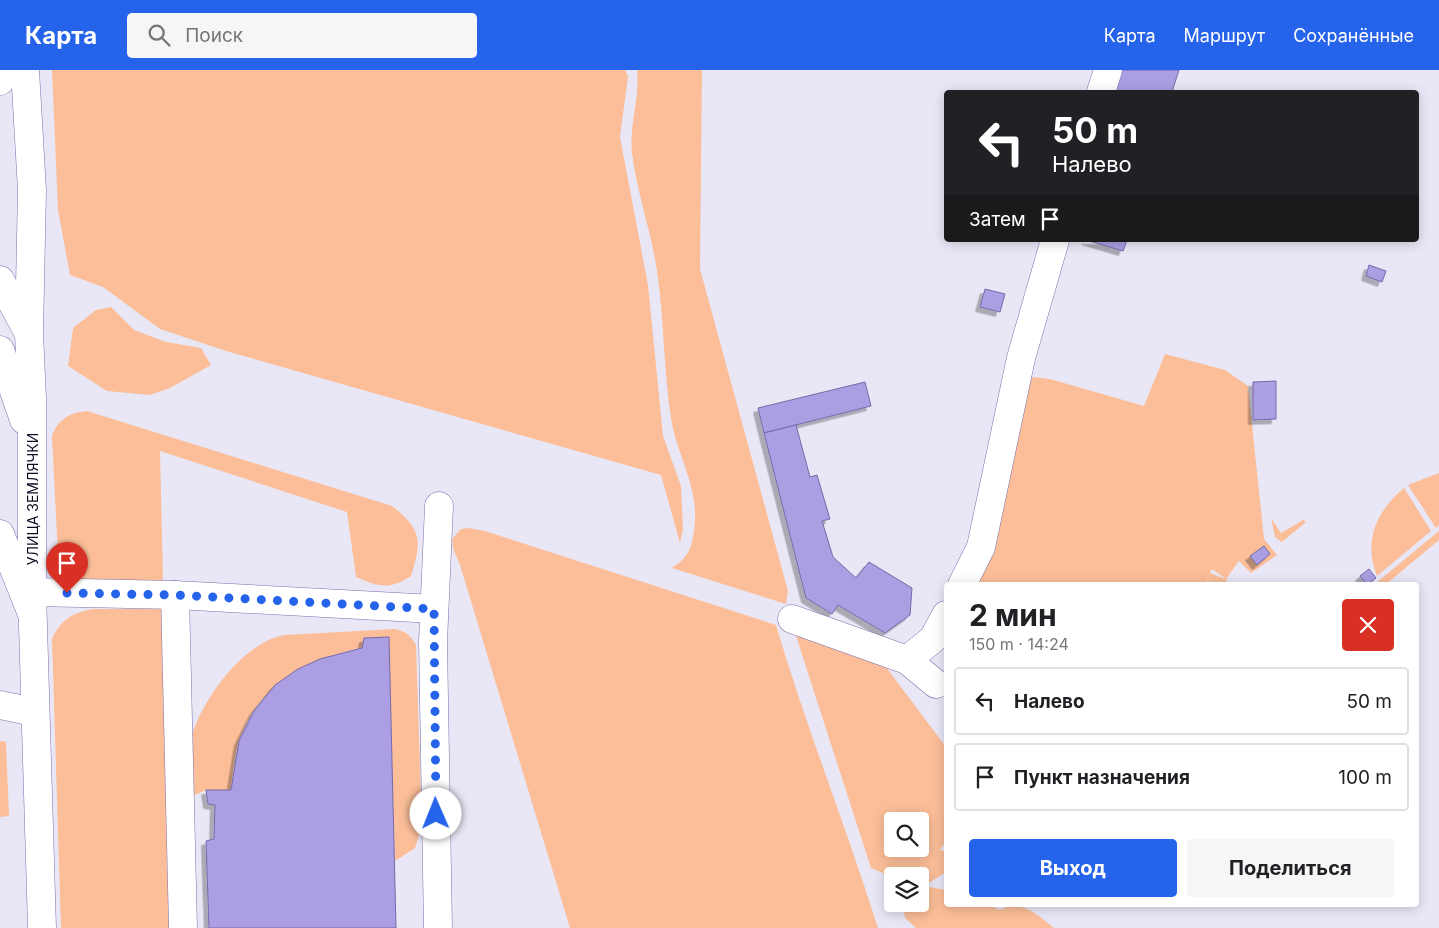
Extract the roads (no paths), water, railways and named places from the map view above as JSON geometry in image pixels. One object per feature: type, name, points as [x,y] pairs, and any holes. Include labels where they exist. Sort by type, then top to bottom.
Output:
[{"type":"main road","points":[[0,81],[3,70]]},
{"type":"main road","name":"УЛИЦА ЗЕМЛЯЧКИ","points":[[25,70],[32,190],[29,333],[32,443],[32,603],[42,928]]},
{"type":"main road","points":[[1102,90],[1108,70]]},
{"type":"main road","points":[[964,582],[981,547],[1021,358],[1054,242]]},
{"type":"main road","points":[[0,280],[29,333]]},
{"type":"main road","points":[[0,350],[32,443]]},
{"type":"main road","points":[[438,928],[434,609],[439,506]]},
{"type":"main road","points":[[0,534],[32,603]]},
{"type":"main road","points":[[0,591],[32,603],[175,595],[434,609]]},
{"type":"main road","points":[[175,595],[183,928]]},
{"type":"main road","points":[[792,619],[907,660],[936,684]]},
{"type":"main road","points":[[907,660],[933,639],[944,619]]},
{"type":"main road","points":[[0,705],[34,712]]}]
